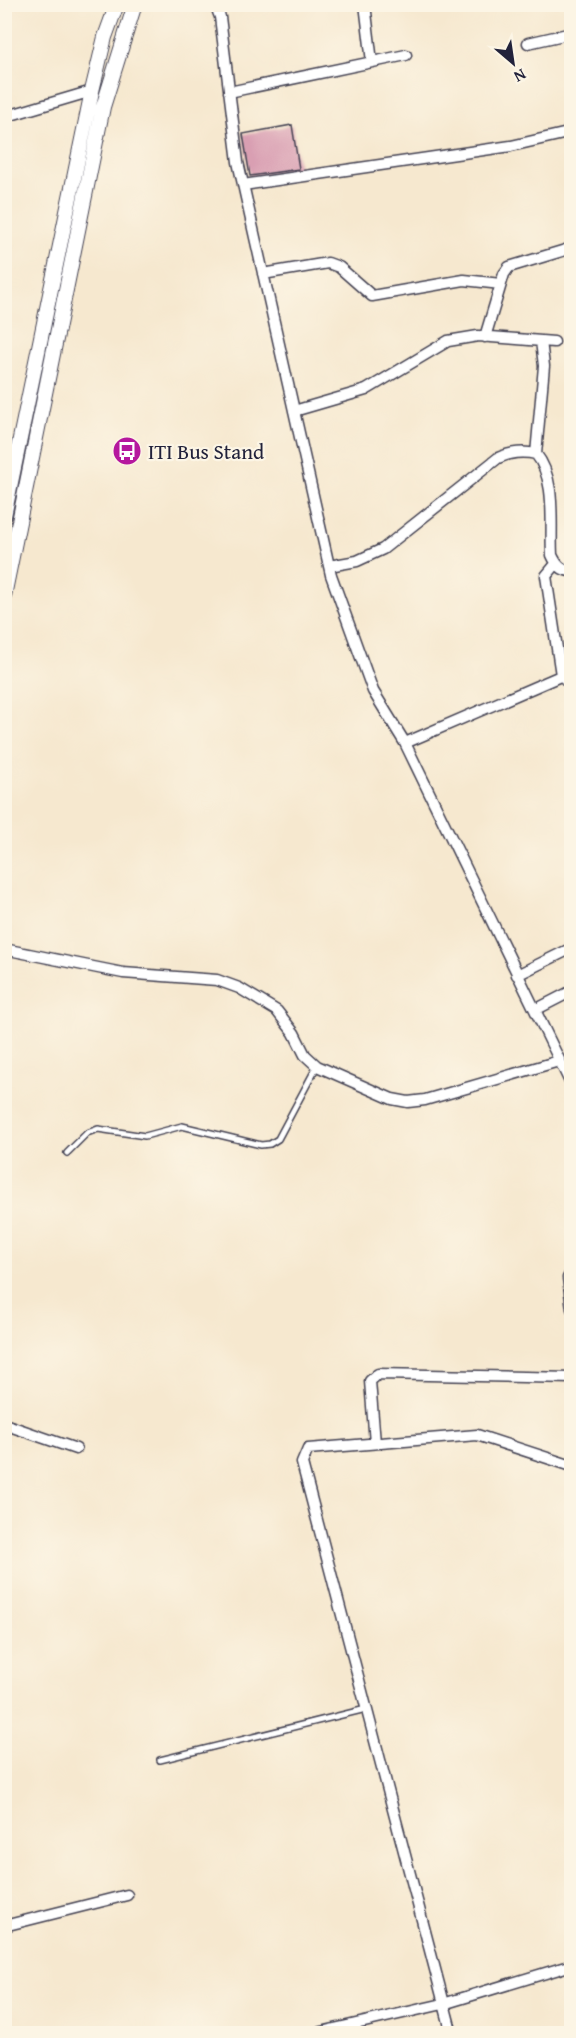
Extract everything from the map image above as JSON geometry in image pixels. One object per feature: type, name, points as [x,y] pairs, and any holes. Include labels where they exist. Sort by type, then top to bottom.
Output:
[{"type":"street","points":[[4,516],[92,91],[105,36],[117,4]]},
{"type":"street","points":[[4,596],[103,107],[135,4]]},
{"type":"street","points":[[215,4],[220,17],[243,185],[329,566],[373,691],[405,743],[572,1086]]},
{"type":"street","points":[[365,4],[372,62]]},
{"type":"street","points":[[528,43],[572,33]]},
{"type":"street","points":[[229,92],[406,55]]},
{"type":"street","points":[[4,117],[92,91]]},
{"type":"street","points":[[243,185],[511,146],[572,132]]},
{"type":"street","points":[[485,336],[501,284],[509,267],[572,248]]},
{"type":"street","points":[[263,274],[328,263],[339,267],[372,296],[464,280],[501,284]]},
{"type":"street","points":[[48,303],[64,306]]},
{"type":"street","points":[[294,411],[366,390],[448,341],[485,336],[554,342]]},
{"type":"street","points":[[541,341],[544,366],[536,454],[543,463],[549,479],[552,555],[556,564],[565,571],[572,571]]},
{"type":"street","points":[[39,349],[55,351]]},
{"type":"street","points":[[329,566],[357,561],[383,549],[498,458],[511,453],[536,454]]},
{"type":"street","points":[[556,564],[546,576],[566,673],[572,686]]},
{"type":"street","points":[[405,743],[566,673]]},
{"type":"street","points":[[517,975],[572,948]]},
{"type":"street","points":[[4,949],[123,973],[217,980],[239,988],[276,1011],[294,1033],[305,1055],[317,1066],[392,1099],[408,1102],[425,1100],[559,1061]]},
{"type":"street","points":[[535,1010],[572,991]]},
{"type":"street","points":[[572,1271],[568,1278],[572,1309]]},
{"type":"street","points":[[375,1443],[370,1381],[378,1374],[572,1378]]},
{"type":"street","points":[[4,1424],[76,1449]]},
{"type":"street","points":[[452,2034],[302,1463],[308,1449],[477,1435],[572,1466]]},
{"type":"street","points":[[4,1926],[127,1895]]},
{"type":"street","points":[[312,2034],[443,2004],[572,1965]]},
{"type":"lane","points":[[67,1153],[87,1133],[98,1129],[145,1136],[182,1126],[261,1145],[270,1144],[278,1139],[317,1066]]},
{"type":"lane","points":[[160,1760],[366,1709]]},
{"type":"building","points":[[292,125],[299,169],[250,176],[243,134]]},
{"type":"place","name":"ITI Bus Stand","points":[[127,451]]}]
